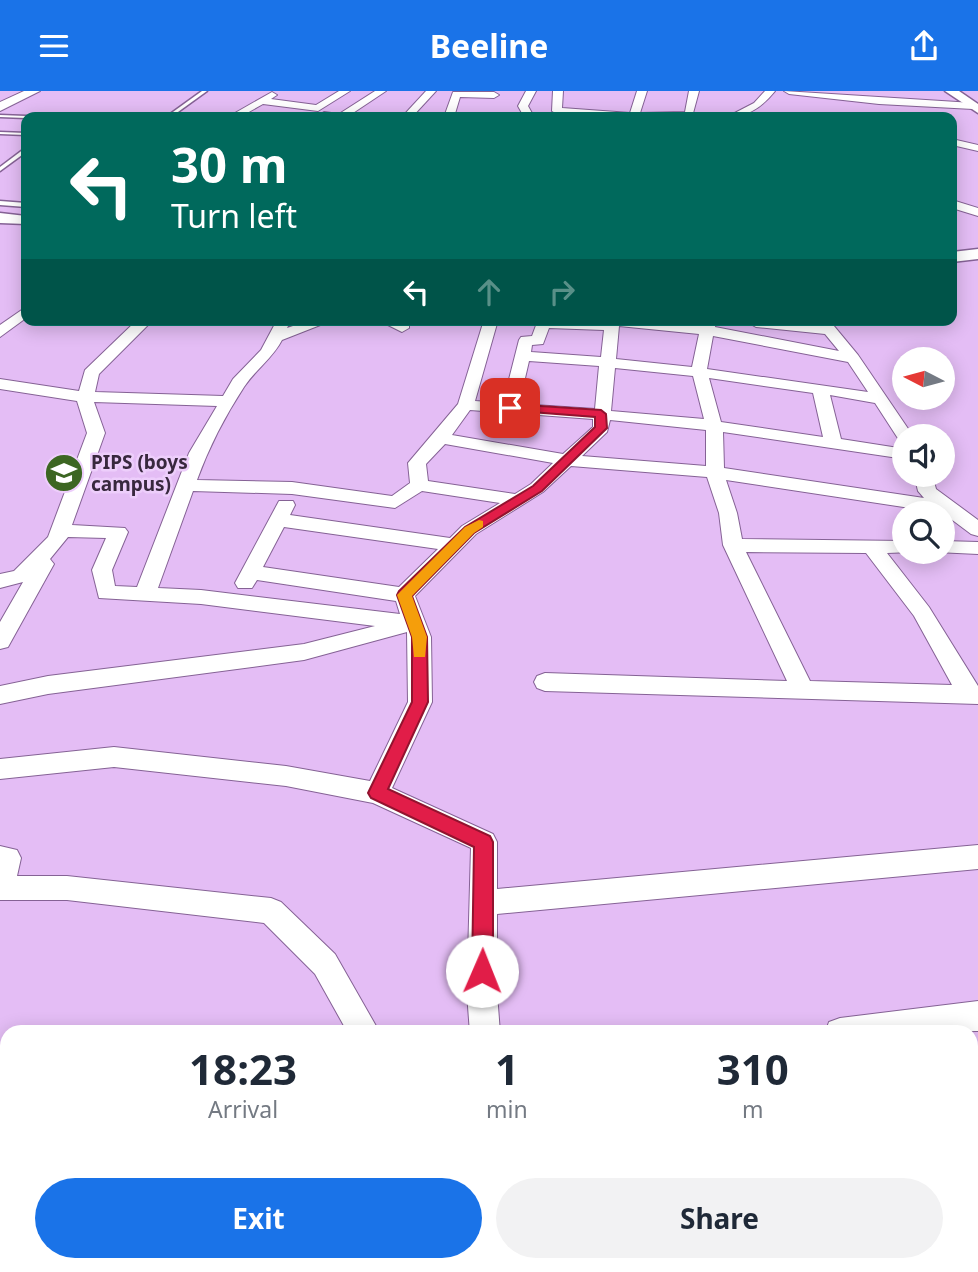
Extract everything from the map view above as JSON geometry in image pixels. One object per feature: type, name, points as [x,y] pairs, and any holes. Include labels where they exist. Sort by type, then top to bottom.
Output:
[{"type":"main road","points":[[0,107],[34,91]]},
{"type":"street","points":[[259,96],[318,108],[345,91]]},
{"type":"street","points":[[349,112],[381,91]]},
{"type":"street","points":[[412,112],[431,91]]},
{"type":"street","points":[[526,112],[523,106],[531,91]]},
{"type":"street","points":[[558,91],[557,111],[566,112]]},
{"type":"street","points":[[636,112],[642,91]]},
{"type":"street","points":[[690,112],[694,91]]},
{"type":"street","points":[[742,112],[757,105],[770,91]]},
{"type":"street","points":[[789,91],[977,110]]},
{"type":"street","points":[[951,91],[977,110]]},
{"type":"street","points":[[239,112],[259,96],[279,92]]},
{"type":"street","points":[[288,104],[308,92]]},
{"type":"street","points":[[451,112],[456,94],[495,93],[489,108]]},
{"type":"street","points":[[833,112],[838,96]]},
{"type":"street","points":[[965,117],[977,110]]},
{"type":"street","points":[[957,143],[977,145]]},
{"type":"street","points":[[957,206],[978,212]]},
{"type":"street","points":[[0,218],[21,220]]},
{"type":"street","points":[[957,256],[978,254]]},
{"type":"street","points":[[0,333],[21,315]]},
{"type":"street","points":[[0,641],[59,535],[96,433],[85,404],[91,373],[140,326]]},
{"type":"street","points":[[145,594],[198,453],[239,382],[268,352],[281,326]]},
{"type":"street","points":[[275,337],[308,326]]},
{"type":"street","points":[[419,485],[417,463],[441,438],[466,405],[489,326]]},
{"type":"street","points":[[510,408],[526,340],[538,341],[542,326]]},
{"type":"street","points":[[404,595],[469,530],[537,488],[601,428],[611,326]]},
{"type":"street","points":[[708,326],[699,371],[714,426],[715,473],[728,513],[733,545],[803,690]]},
{"type":"street","points":[[712,326],[853,358]]},
{"type":"street","points":[[826,326],[853,358],[897,424]]},
{"type":"street","points":[[523,356],[607,361],[699,371],[881,399]]},
{"type":"street","points":[[0,384],[86,397],[228,401]]},
{"type":"street","points":[[820,389],[833,444]]},
{"type":"street","points":[[466,405],[601,414],[714,426],[892,452]]},
{"type":"street","points":[[441,438],[567,460],[715,473],[904,501]]},
{"type":"street","points":[[186,485],[292,488],[395,502],[419,485],[519,500]]},
{"type":"street","points":[[926,487],[938,501]]},
{"type":"street","points":[[237,601],[250,572],[280,520],[292,488]]},
{"type":"street","points":[[955,513],[974,524]]},
{"type":"street","points":[[280,520],[455,545]]},
{"type":"street","points":[[0,581],[22,576],[59,535],[118,532],[102,570],[106,593],[237,601],[416,623]]},
{"type":"street","points":[[733,545],[892,547]]},
{"type":"street","points":[[871,546],[922,612],[974,695]]},
{"type":"street","points":[[955,547],[978,548]]},
{"type":"street","points":[[250,572],[404,595]]},
{"type":"street","points":[[377,793],[420,702],[420,637],[404,595]]},
{"type":"street","points":[[0,695],[48,685],[304,652],[416,623]]},
{"type":"street","points":[[545,682],[974,695]]},
{"type":"street","points":[[0,769],[114,757],[286,776],[377,793],[484,842],[482,993],[484,1025]]},
{"type":"street","points":[[483,903],[978,857]]},
{"type":"street","points":[[0,858],[8,858],[0,888],[67,888],[271,911],[325,964],[360,1025]]},
{"type":"street","points":[[910,1025],[978,1016]]},
{"type":"lane","points":[[176,112],[205,91]]},
{"type":"lane","points":[[0,116],[21,117]]},
{"type":"lane","points":[[0,134],[21,135]]},
{"type":"lane","points":[[0,169],[21,154]]},
{"type":"lane","points":[[0,203],[21,205]]},
{"type":"slow traffic","points":[[420,653],[420,637],[404,595],[469,530],[479,524]]},
{"type":"place","name":"PIPS (boys campus)","points":[[64,473]]},
{"type":"route","points":[[482,971],[484,842],[377,793],[420,702],[420,637],[404,595],[469,530],[537,488],[601,428],[601,414],[510,408]]}]
